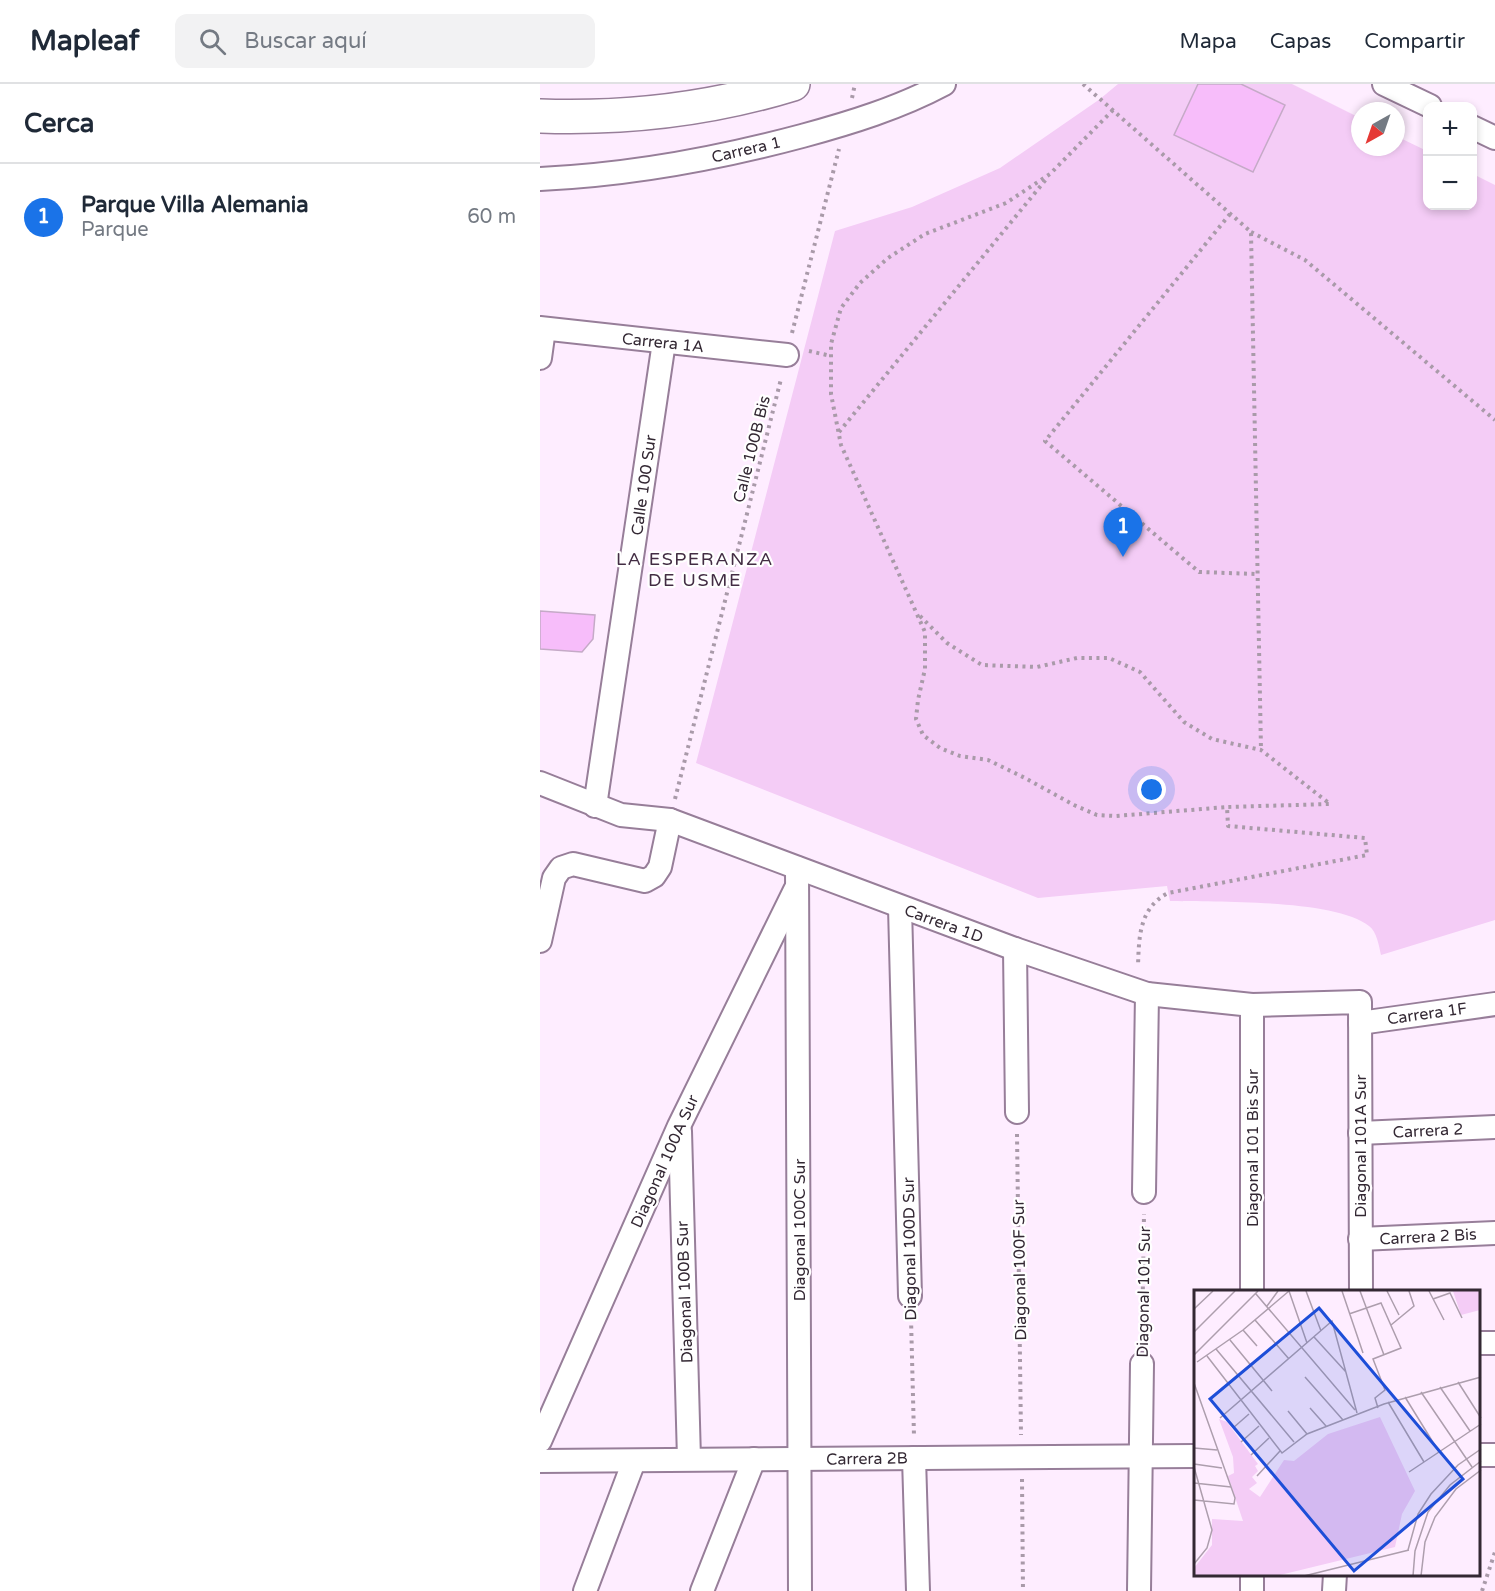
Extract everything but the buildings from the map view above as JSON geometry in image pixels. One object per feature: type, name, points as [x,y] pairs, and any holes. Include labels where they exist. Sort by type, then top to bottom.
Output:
[{"type":"highway","points":[[540,116],[579,117],[631,114],[704,105],[761,94],[793,84]]},
{"type":"street","name":"Carrera 1","points":[[540,179],[580,178],[646,170],[763,146],[845,124],[920,96],[944,84]]},
{"type":"street","points":[[1384,84],[1423,103]]},
{"type":"street","points":[[1477,129],[1495,138]]},
{"type":"street","points":[[540,358],[542,329]]},
{"type":"street","name":"Carrera 1A","points":[[542,329],[787,355]]},
{"type":"street","name":"Calle 100 Sur","points":[[595,806],[664,342]]},
{"type":"street","name":"Carrera 1D","points":[[540,783],[621,815],[670,820],[797,877],[900,907],[1015,950],[1142,992],[1252,1005],[1360,1012]]},
{"type":"street","points":[[540,941],[554,878],[561,868],[573,864],[645,881],[654,876],[660,867],[670,820]]},
{"type":"street","name":"Diagonal 100A Sur","points":[[540,1441],[679,1126],[797,877]]},
{"type":"street","name":"Diagonal 100C Sur","points":[[797,877],[800,1591]]},
{"type":"street","name":"Diagonal 100D Sur","points":[[900,907],[910,1296]]},
{"type":"street","points":[[1015,950],[1017,1112]]},
{"type":"street","points":[[1142,992],[1144,1192]]},
{"type":"street","name":"Carrera 1F","points":[[1360,1012],[1495,1004]]},
{"type":"street","name":"Diagonal 101 Bis Sur","points":[[1252,1005],[1252,1290]]},
{"type":"street","name":"Diagonal 101A Sur","points":[[1360,1012],[1361,1290]]},
{"type":"street","name":"Diagonal 100B Sur","points":[[679,1126],[689,1459]]},
{"type":"street","name":"Carrera 2","points":[[1360,1133],[1495,1127]]},
{"type":"street","name":"Carrera 2 Bis","points":[[1360,1239],[1495,1233]]},
{"type":"street","name":"Diagonal 101 Sur","points":[[1139,1591],[1142,1364]]},
{"type":"street","name":"Carrera 2B","points":[[540,1461],[1194,1456]]},
{"type":"street","points":[[914,1458],[918,1591]]},
{"type":"street","points":[[702,1591],[754,1459]]},
{"type":"street","points":[[585,1591],[634,1461]]},
{"type":"street","points":[[1334,1591],[1335,1576]]},
{"type":"path","name":"Calle 100B Bis","points":[[670,820],[855,84]]},
{"type":"path","points":[[1083,84],[1251,232],[1305,260],[1495,420]]},
{"type":"path","points":[[839,432],[1050,174],[1113,110]]},
{"type":"path","points":[[918,615],[947,643],[982,665],[1037,667],[1077,658],[1109,658],[1140,672],[1184,722],[1212,739],[1261,750],[1330,804],[1227,807],[1116,816],[1097,815],[1074,805],[1025,777],[987,760],[960,756],[940,747],[923,735],[916,719],[925,669],[926,632],[918,615],[841,445],[831,394],[831,344],[841,308],[860,283],[888,258],[925,234],[1006,203],[1050,174]]},
{"type":"path","points":[[1230,214],[1045,441],[1199,572],[1257,573]]},
{"type":"path","points":[[1251,232],[1261,750]]},
{"type":"path","points":[[1142,992],[1139,939],[1147,911],[1156,899],[1168,893],[1367,855],[1365,838],[1228,826],[1227,807]]},
{"type":"path","name":"Diagonal 100F Sur","points":[[1017,1112],[1023,1591]]},
{"type":"path","name":"Diagonal 101 Sur","points":[[1142,1364],[1144,1192]]},
{"type":"path","name":"Diagonal 100D Sur","points":[[910,1296],[914,1458]]},
{"type":"path","points":[[1482,1591],[1495,1552]]},
{"type":"shaded area","points":[[1118,84],[1292,84],[1351,114],[1351,156],[1405,156],[1405,140],[1423,149],[1423,210],[1477,210],[1477,176],[1495,185],[1495,920],[1381,955],[1376,935],[1369,926],[1353,917],[1303,906],[1170,901],[1167,886],[1038,898],[696,763],[835,231],[912,207],[1000,168]]},
{"type":"place","name":"Parque Villa Alemania","points":[[1123,557]]},
{"type":"district","name":"LA ESPERANZA DE USME","points":[[695,569]]}]
